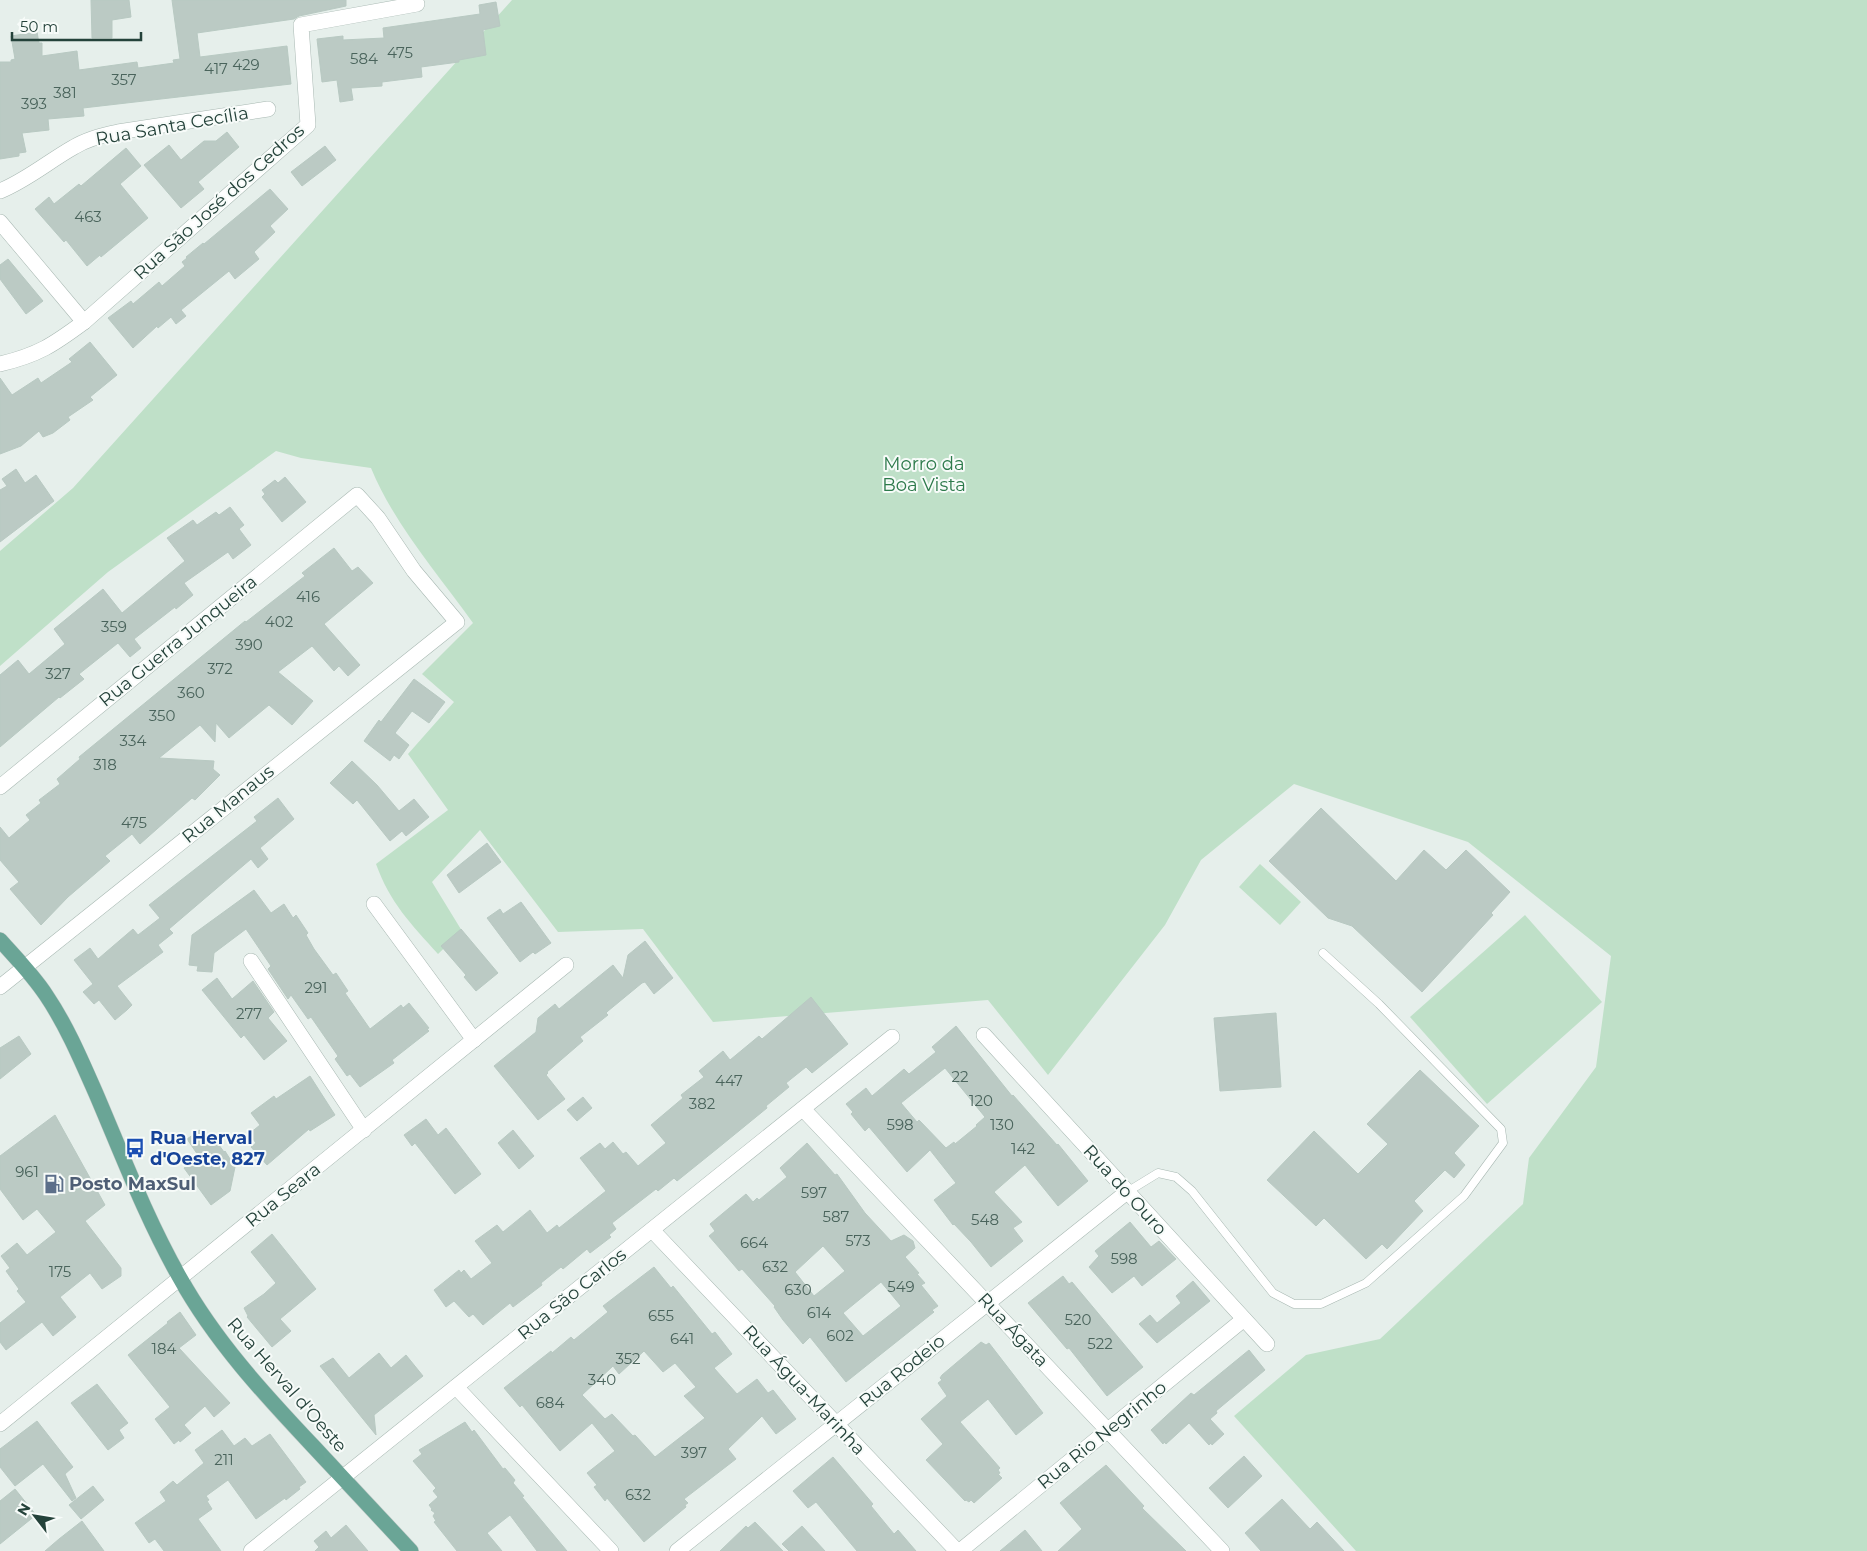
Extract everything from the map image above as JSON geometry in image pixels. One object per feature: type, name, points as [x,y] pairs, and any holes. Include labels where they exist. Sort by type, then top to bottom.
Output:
[{"type":"main road","name":"Rua Herval d'Oeste","points":[[0,940],[25,967],[47,996],[73,1043],[149,1218],[180,1279],[203,1316],[234,1358],[269,1400],[411,1551]]},
{"type":"street","name":"Rua São José dos Cedros","points":[[0,364],[28,357],[46,349],[84,322],[308,125],[301,25],[417,4]]},
{"type":"street","name":"Rua Santa Cecília","points":[[0,191],[14,185],[75,146],[97,137],[118,132],[268,109]]},
{"type":"street","points":[[0,222],[84,322]]},
{"type":"street","name":"Rua Manaus","points":[[0,987],[457,622],[414,570],[378,518],[357,495]]},
{"type":"street","name":"Rua Guerra Junqueira","points":[[0,787],[357,495]]},
{"type":"street","points":[[374,904],[474,1040]]},
{"type":"street","points":[[251,961],[364,1130]]},
{"type":"street","name":"Rua Seara","points":[[0,1424],[566,966]]},
{"type":"street","name":"Rua do Ouro","points":[[984,1035],[1267,1344]]},
{"type":"street","name":"Rua São Carlos","points":[[251,1551],[892,1037]]},
{"type":"street","name":"Rua Ágata","points":[[803,1109],[1222,1551]]},
{"type":"street","name":"Rua Rodeio","points":[[677,1551],[1127,1192]]},
{"type":"street","name":"Rua Água-Marinha","points":[[652,1230],[958,1551]]},
{"type":"street","name":"Rua Rio Negrinho","points":[[958,1551],[1244,1319]]},
{"type":"street","points":[[456,1387],[611,1551]]},
{"type":"lane","points":[[1127,1192],[1158,1173],[1176,1177],[1192,1191],[1273,1294],[1294,1304],[1321,1304],[1366,1283],[1464,1196],[1503,1143],[1501,1129],[1378,1004],[1323,953]]},
{"type":"green space","name":"Morro da Boa Vista","points":[[512,0],[1867,0],[1867,1551],[1356,1551],[1234,1416],[1306,1355],[1380,1339],[1523,1204],[1529,1158],[1596,1067],[1611,956],[1468,842],[1294,784],[1201,860],[1165,925],[1048,1075],[988,1000],[713,1022],[643,929],[558,932],[480,830],[432,882],[462,931],[438,954],[410,923],[395,902],[376,864],[448,810],[408,754],[454,702],[422,674],[473,623],[404,529],[371,468],[301,458],[276,451],[108,572],[0,666],[0,551],[73,488]]},
{"type":"green space","points":[[1260,864],[1301,902],[1280,925],[1239,887]]},
{"type":"green space","points":[[1525,915],[1602,1002],[1487,1104],[1410,1017]]},
{"type":"building","points":[[91,0],[129,0],[131,17],[112,20],[112,38],[92,38]]},
{"type":"building","points":[[172,0],[346,0],[346,6],[299,16],[294,19],[197,33],[200,57],[287,46],[291,84],[83,108],[84,116],[48,119],[49,130],[22,133],[26,152],[19,153],[19,156],[0,159],[0,62],[11,62],[11,60],[15,59],[11,36],[37,32],[39,43],[42,43],[42,56],[77,51],[79,70],[137,62],[138,68],[174,63],[173,60],[180,59]]},
{"type":"building","points":[[496,2],[500,26],[483,30],[486,55],[459,60],[459,62],[421,67],[422,77],[382,82],[382,86],[351,88],[353,100],[340,102],[337,80],[322,82],[317,39],[343,36],[343,40],[384,38],[383,28],[480,14],[479,5]]},
{"type":"building","points":[[227,132],[239,147],[198,182],[204,189],[181,208],[144,165],[169,145],[181,160],[204,141],[216,141]]},
{"type":"building","points":[[325,146],[336,160],[302,186],[291,172]]},
{"type":"building","points":[[126,148],[141,166],[120,184],[148,218],[101,257],[100,255],[87,266],[66,240],[64,242],[35,209],[49,197],[54,204],[79,184],[81,186]]},
{"type":"building","points":[[270,189],[288,209],[270,226],[275,232],[254,252],[259,259],[235,279],[229,271],[181,310],[186,316],[176,324],[171,317],[158,328],[157,326],[133,348],[108,318],[131,301],[133,304],[159,282],[162,286],[185,266],[182,262],[186,257]]},
{"type":"building","points":[[8,259],[43,301],[26,314],[0,279],[0,265]]},
{"type":"building","points":[[90,342],[117,375],[90,397],[93,400],[68,417],[70,420],[53,433],[43,437],[39,431],[21,446],[0,454],[0,378],[12,395],[38,378],[41,383],[72,362],[69,359]]},
{"type":"building","points":[[16,469],[25,483],[36,475],[54,501],[0,542],[0,490],[7,486],[2,479]]},
{"type":"building","points":[[285,477],[306,502],[282,522],[262,497],[265,494],[262,490],[275,480],[278,483]]},
{"type":"building","points":[[230,507],[244,525],[239,529],[251,545],[233,559],[228,552],[184,583],[193,595],[134,639],[141,648],[130,657],[118,643],[79,674],[84,679],[59,697],[0,747],[0,675],[18,660],[29,674],[65,644],[54,629],[103,589],[122,613],[185,561],[167,538],[193,520],[197,525],[216,512],[219,515]]},
{"type":"building","points":[[334,548],[352,571],[358,567],[373,583],[324,624],[360,665],[348,676],[339,666],[334,671],[312,646],[278,672],[313,701],[292,725],[269,705],[229,738],[216,723],[215,742],[200,725],[159,758],[214,761],[213,769],[220,775],[195,800],[192,798],[140,844],[132,834],[105,856],[110,861],[68,897],[41,925],[10,889],[19,882],[0,860],[0,827],[9,838],[30,820],[26,815],[41,803],[39,800],[60,784],[57,779],[80,759],[79,757],[245,621],[305,576],[302,573]]},
{"type":"building","points":[[414,679],[445,702],[429,723],[412,711],[395,733],[409,745],[399,759],[394,755],[390,761],[364,741],[379,720],[381,722]]},
{"type":"building","points":[[352,761],[377,785],[399,811],[414,799],[429,817],[406,836],[402,831],[390,841],[357,800],[353,804],[330,783]]},
{"type":"building","points":[[278,798],[294,819],[260,848],[268,859],[258,868],[251,859],[169,929],[173,933],[158,945],[163,952],[117,986],[132,1005],[115,1020],[99,1000],[94,1004],[83,992],[93,984],[74,960],[90,948],[98,959],[133,929],[138,935],[160,918],[149,905],[257,821],[254,817]]},
{"type":"building","points":[[1321,808],[1396,881],[1424,850],[1446,870],[1466,850],[1510,892],[1491,913],[1493,915],[1422,992],[1352,926],[1328,918],[1269,861]]},
{"type":"building","points":[[487,843],[501,862],[459,893],[447,875]]},
{"type":"building","points":[[254,890],[271,913],[284,904],[293,918],[296,915],[308,933],[306,935],[314,949],[333,975],[336,973],[348,991],[345,993],[370,1029],[401,1005],[403,1008],[409,1003],[429,1028],[427,1029],[429,1031],[392,1060],[394,1063],[360,1087],[350,1074],[347,1076],[335,1059],[338,1056],[311,1017],[308,1019],[291,995],[288,999],[268,969],[271,966],[246,929],[214,953],[212,972],[197,971],[198,966],[189,965],[192,935]]},
{"type":"building","points":[[521,902],[551,943],[535,954],[533,952],[520,962],[487,918],[500,909],[503,914]]},
{"type":"building","points":[[461,929],[498,973],[476,991],[464,977],[466,975],[441,946]]},
{"type":"building","points":[[645,941],[673,978],[654,994],[645,982],[642,983],[608,1011],[606,1013],[608,1015],[580,1037],[583,1041],[547,1072],[546,1075],[565,1099],[538,1120],[494,1066],[536,1032],[538,1018],[555,1004],[559,1009],[613,965],[623,978],[628,955]]},
{"type":"building","points":[[217,978],[232,999],[253,981],[274,1012],[268,1018],[287,1041],[264,1060],[244,1035],[241,1038],[202,990]]},
{"type":"building","points":[[811,997],[848,1044],[812,1073],[806,1067],[786,1083],[789,1087],[766,1106],[767,1108],[677,1181],[674,1178],[658,1191],[656,1189],[612,1223],[616,1229],[609,1235],[611,1237],[590,1253],[587,1249],[563,1269],[561,1267],[541,1283],[542,1285],[513,1307],[510,1303],[483,1325],[473,1314],[469,1317],[454,1301],[446,1307],[434,1290],[459,1270],[461,1273],[464,1270],[471,1279],[492,1263],[475,1241],[497,1225],[503,1232],[530,1210],[547,1233],[557,1225],[559,1228],[606,1191],[580,1158],[600,1143],[605,1149],[613,1142],[623,1154],[626,1152],[638,1166],[666,1143],[651,1125],[683,1098],[681,1095],[704,1077],[699,1071],[723,1051],[730,1060],[759,1036],[762,1039]]},
{"type":"building","points":[[1276,1013],[1281,1087],[1220,1091],[1214,1018]]},
{"type":"building","points":[[956,1026],[1012,1096],[1058,1144],[1088,1181],[1058,1206],[1025,1165],[994,1192],[1022,1222],[1013,1228],[1023,1241],[991,1267],[971,1242],[953,1225],[934,1200],[956,1183],[930,1150],[907,1172],[869,1127],[865,1131],[851,1114],[853,1112],[846,1104],[866,1088],[872,1096],[904,1069],[909,1074],[936,1052],[932,1047]],"holes":[[[945,1068],[985,1117],[955,1144],[954,1142],[946,1148],[919,1120],[917,1122],[901,1103]]]},
{"type":"building","points":[[19,1036],[31,1054],[0,1079],[0,1048]]},
{"type":"building","points":[[1420,1070],[1479,1126],[1454,1153],[1465,1165],[1454,1178],[1445,1170],[1414,1201],[1423,1211],[1387,1249],[1382,1244],[1366,1259],[1324,1218],[1316,1226],[1267,1180],[1314,1131],[1358,1174],[1388,1144],[1367,1124]]},
{"type":"building","points":[[310,1076],[335,1115],[310,1131],[309,1129],[267,1165],[251,1147],[256,1143],[249,1134],[260,1125],[251,1113],[274,1096],[276,1099]]},
{"type":"building","points":[[583,1097],[592,1108],[577,1121],[567,1110]]},
{"type":"building","points":[[55,1115],[105,1205],[85,1221],[121,1268],[121,1276],[102,1289],[90,1273],[60,1297],[76,1317],[53,1336],[42,1322],[6,1350],[0,1342],[0,1323],[26,1302],[17,1291],[19,1289],[6,1271],[10,1268],[1,1256],[17,1243],[27,1255],[56,1232],[37,1209],[23,1220],[0,1189],[0,1156]]},
{"type":"building","points":[[426,1119],[438,1135],[446,1128],[481,1174],[455,1194],[415,1143],[412,1146],[404,1135]]},
{"type":"building","points":[[200,1130],[211,1145],[216,1141],[235,1167],[230,1191],[211,1205],[184,1168],[200,1158],[187,1139]]},
{"type":"building","points":[[513,1130],[534,1156],[519,1169],[498,1143]]},
{"type":"building","points":[[807,1143],[835,1175],[837,1174],[865,1213],[891,1241],[904,1235],[913,1241],[915,1248],[905,1257],[919,1273],[917,1274],[925,1283],[921,1285],[938,1306],[932,1310],[934,1312],[846,1382],[810,1337],[803,1344],[783,1320],[775,1306],[742,1269],[739,1271],[709,1236],[715,1231],[710,1224],[746,1194],[753,1202],[757,1198],[759,1200],[787,1177],[780,1168]],"holes":[[[823,1246],[845,1271],[814,1296],[795,1272]],[[881,1282],[901,1306],[863,1336],[843,1313]]]},
{"type":"building","points":[[1130,1222],[1151,1247],[1159,1241],[1176,1259],[1142,1286],[1134,1276],[1112,1293],[1089,1267],[1099,1256],[1095,1251]]},
{"type":"building","points":[[272,1234],[316,1289],[280,1319],[291,1331],[272,1347],[247,1317],[244,1308],[276,1283],[251,1252]]},
{"type":"building","points":[[654,1267],[671,1288],[673,1286],[712,1334],[715,1332],[732,1354],[714,1368],[737,1394],[757,1379],[768,1393],[773,1390],[796,1419],[776,1434],[762,1416],[728,1449],[736,1459],[684,1499],[688,1503],[685,1505],[686,1507],[644,1542],[607,1498],[605,1501],[594,1487],[597,1485],[587,1473],[615,1451],[592,1423],[560,1451],[522,1405],[520,1407],[504,1388],[571,1337],[574,1340],[608,1312],[603,1306]],"holes":[[[644,1351],[663,1372],[675,1363],[696,1387],[684,1396],[705,1418],[655,1457],[612,1414],[605,1419],[582,1395],[613,1366],[619,1374]]]},
{"type":"building","points":[[1063,1276],[1069,1284],[1072,1282],[1143,1367],[1107,1396],[1069,1348],[1067,1349],[1028,1303]]},
{"type":"building","points":[[1193,1281],[1210,1301],[1157,1343],[1139,1324],[1150,1315],[1157,1323],[1181,1303],[1176,1296]]},
{"type":"building","points":[[180,1312],[196,1335],[179,1348],[230,1403],[214,1417],[205,1406],[184,1425],[191,1433],[180,1442],[179,1440],[174,1444],[155,1419],[170,1407],[128,1355]]},
{"type":"building","points":[[981,1342],[986,1345],[989,1343],[1043,1413],[1016,1435],[988,1399],[960,1422],[1000,1468],[998,1470],[1000,1473],[998,1474],[1002,1478],[974,1503],[971,1500],[969,1502],[965,1501],[926,1460],[943,1444],[921,1419],[947,1396],[938,1383],[942,1380],[940,1378],[942,1375]]},
{"type":"building","points":[[1249,1350],[1265,1370],[1216,1411],[1217,1413],[1210,1419],[1224,1434],[1212,1445],[1211,1443],[1209,1445],[1189,1423],[1166,1444],[1164,1442],[1163,1444],[1151,1430],[1191,1393],[1194,1395]]},
{"type":"building","points":[[379,1353],[391,1368],[406,1355],[423,1376],[374,1415],[376,1435],[320,1366],[333,1358],[349,1378]]},
{"type":"building","points":[[97,1384],[128,1423],[119,1430],[124,1438],[108,1450],[71,1403]]},
{"type":"building","points":[[37,1421],[73,1467],[65,1474],[76,1498],[72,1501],[43,1464],[15,1486],[0,1467],[0,1449]]},
{"type":"building","points":[[465,1422],[472,1432],[474,1430],[503,1469],[505,1468],[515,1480],[513,1483],[524,1496],[522,1497],[567,1551],[537,1551],[510,1515],[487,1533],[502,1551],[457,1551],[434,1522],[436,1521],[433,1516],[435,1513],[429,1505],[438,1497],[433,1491],[436,1488],[413,1461],[422,1454],[419,1450]]},
{"type":"building","points":[[222,1430],[234,1446],[245,1438],[252,1446],[270,1434],[306,1482],[286,1500],[285,1498],[256,1519],[228,1480],[206,1496],[212,1509],[198,1519],[221,1551],[164,1551],[155,1539],[149,1543],[135,1523],[166,1501],[160,1492],[173,1481],[177,1485],[204,1463],[195,1450]]},
{"type":"building","points":[[1244,1456],[1262,1476],[1228,1508],[1209,1488]]},
{"type":"building","points":[[833,1457],[873,1504],[871,1506],[894,1534],[898,1530],[916,1551],[857,1551],[816,1502],[808,1508],[793,1491]]},
{"type":"building","points":[[1106,1465],[1144,1506],[1142,1508],[1186,1551],[1058,1551],[1082,1529],[1060,1503]]},
{"type":"building","points":[[93,1486],[104,1500],[81,1519],[69,1505]]},
{"type":"building","points":[[15,1489],[36,1515],[0,1544],[0,1501]]},
{"type":"building","points":[[1282,1499],[1310,1529],[1317,1522],[1344,1551],[1261,1551],[1245,1533]]},
{"type":"building","points":[[82,1521],[104,1551],[45,1551],[59,1539]]},
{"type":"building","points":[[755,1522],[783,1551],[720,1551],[746,1526],[748,1528]]},
{"type":"building","points":[[346,1525],[368,1551],[315,1551],[319,1547],[314,1541],[326,1531],[331,1538]]},
{"type":"building","points":[[802,1526],[825,1551],[789,1551],[782,1544]]},
{"type":"building","points":[[1025,1530],[1042,1551],[1000,1551]]},
{"type":"place","name":"Rua Herval d'Oeste, 827","points":[[135,1148]]},
{"type":"place","name":"Posto MaxSul","points":[[54,1184]]}]
